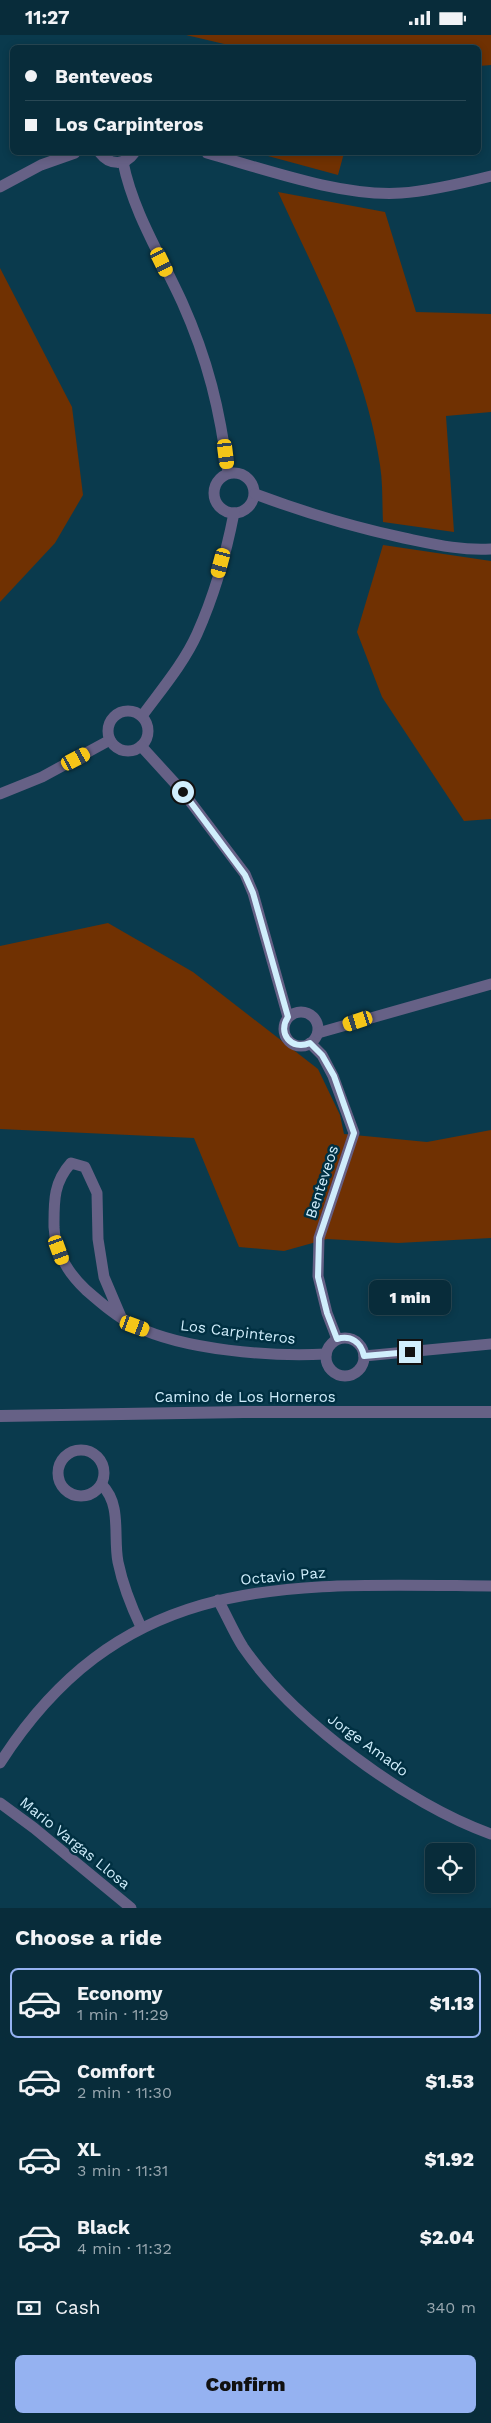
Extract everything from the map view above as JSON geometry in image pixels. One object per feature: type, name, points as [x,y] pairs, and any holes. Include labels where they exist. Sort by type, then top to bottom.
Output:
[{"type":"street","points":[[0,187],[41,165],[69,155]]},
{"type":"street","points":[[102,155],[110,161],[123,162],[132,155]]},
{"type":"street","points":[[215,155],[328,185],[368,192],[401,193],[491,176]]},
{"type":"street","points":[[123,162],[127,179],[142,219],[182,303],[205,358],[221,417],[228,473]]},
{"type":"street","points":[[228,473],[242,473],[247,477],[254,487],[254,494],[250,505],[245,510],[234,513],[222,509],[214,498],[215,485],[222,475],[228,473]]},
{"type":"street","points":[[254,494],[334,521],[379,533],[440,546],[491,549]]},
{"type":"street","points":[[142,715],[171,676],[197,635],[217,581],[234,513]]},
{"type":"street","points":[[130,710],[142,715],[148,728],[145,741],[136,749],[124,751],[118,749],[110,740],[108,728],[110,722],[118,713],[130,710]]},
{"type":"street","points":[[0,794],[42,777],[110,740]]},
{"type":"street","points":[[141,746],[183,792],[245,875],[253,893],[288,1017]]},
{"type":"street","points":[[318,1033],[317,1022],[309,1013],[298,1011],[285,1021],[284,1032],[290,1041],[300,1046],[310,1043],[318,1033],[491,984]]},
{"type":"street","name":"Benteveos","points":[[310,1043],[322,1055],[334,1076],[354,1133],[319,1238],[318,1277],[327,1313],[337,1339]]},
{"type":"street","name":"Los Carpinteros","points":[[120,1317],[104,1277],[98,1239],[97,1193],[85,1167],[71,1163],[60,1175],[54,1202],[54,1237],[64,1263],[78,1282],[104,1306],[120,1317],[135,1326],[184,1343],[286,1356],[326,1354]]},
{"type":"street","points":[[343,1337],[355,1340],[360,1345],[364,1356],[360,1368],[350,1375],[337,1374],[328,1366],[326,1354],[331,1343],[337,1339],[343,1337]]},
{"type":"street","points":[[364,1356],[491,1344]]},
{"type":"street","name":"Camino de Los Horneros","points":[[0,1416],[244,1412],[491,1413]]},
{"type":"street","points":[[84,1449],[98,1456],[105,1470],[102,1485],[90,1495],[75,1496],[68,1493],[59,1481],[59,1465],[68,1453],[84,1449]]},
{"type":"street","points":[[102,1485],[109,1492],[115,1510],[118,1559],[125,1593],[141,1627]]},
{"type":"street","name":"Octavio Paz","points":[[0,1763],[20,1731],[59,1687],[92,1658],[141,1627],[188,1607],[247,1593],[311,1587],[491,1586]]},
{"type":"street","name":"Jorge Amado","points":[[218,1600],[243,1647],[279,1690],[329,1738],[378,1774],[430,1805],[491,1834]]},
{"type":"street","name":"Mario Vargas Llosa","points":[[0,1803],[34,1827],[131,1908]]},
{"type":"shaded area","points":[[186,35],[491,35],[491,65],[481,66],[481,45],[228,45]]},
{"type":"shaded area","points":[[268,155],[343,155],[338,175]]},
{"type":"shaded area","points":[[278,192],[385,212],[416,312],[491,314],[491,412],[446,416],[454,532],[383,522],[380,465],[364,394],[339,325]]},
{"type":"shaded area","points":[[0,268],[72,407],[83,495],[55,543],[0,602]]},
{"type":"shaded area","points":[[383,545],[491,561],[491,819],[464,821],[382,697],[357,632]]},
{"type":"shaded area","points":[[108,923],[193,972],[318,1069],[340,1115],[344,1134],[427,1142],[491,1130],[491,1238],[398,1243],[327,1239],[284,1251],[239,1247],[194,1138],[0,1129],[0,946]]},
{"type":"route","points":[[183,792],[245,875],[253,893],[288,1017],[284,1027],[286,1037],[294,1044],[300,1046],[310,1043],[322,1055],[344,1099],[354,1133],[319,1238],[318,1277],[327,1313],[337,1339],[343,1337],[355,1340],[363,1350],[364,1356],[410,1352]]}]
